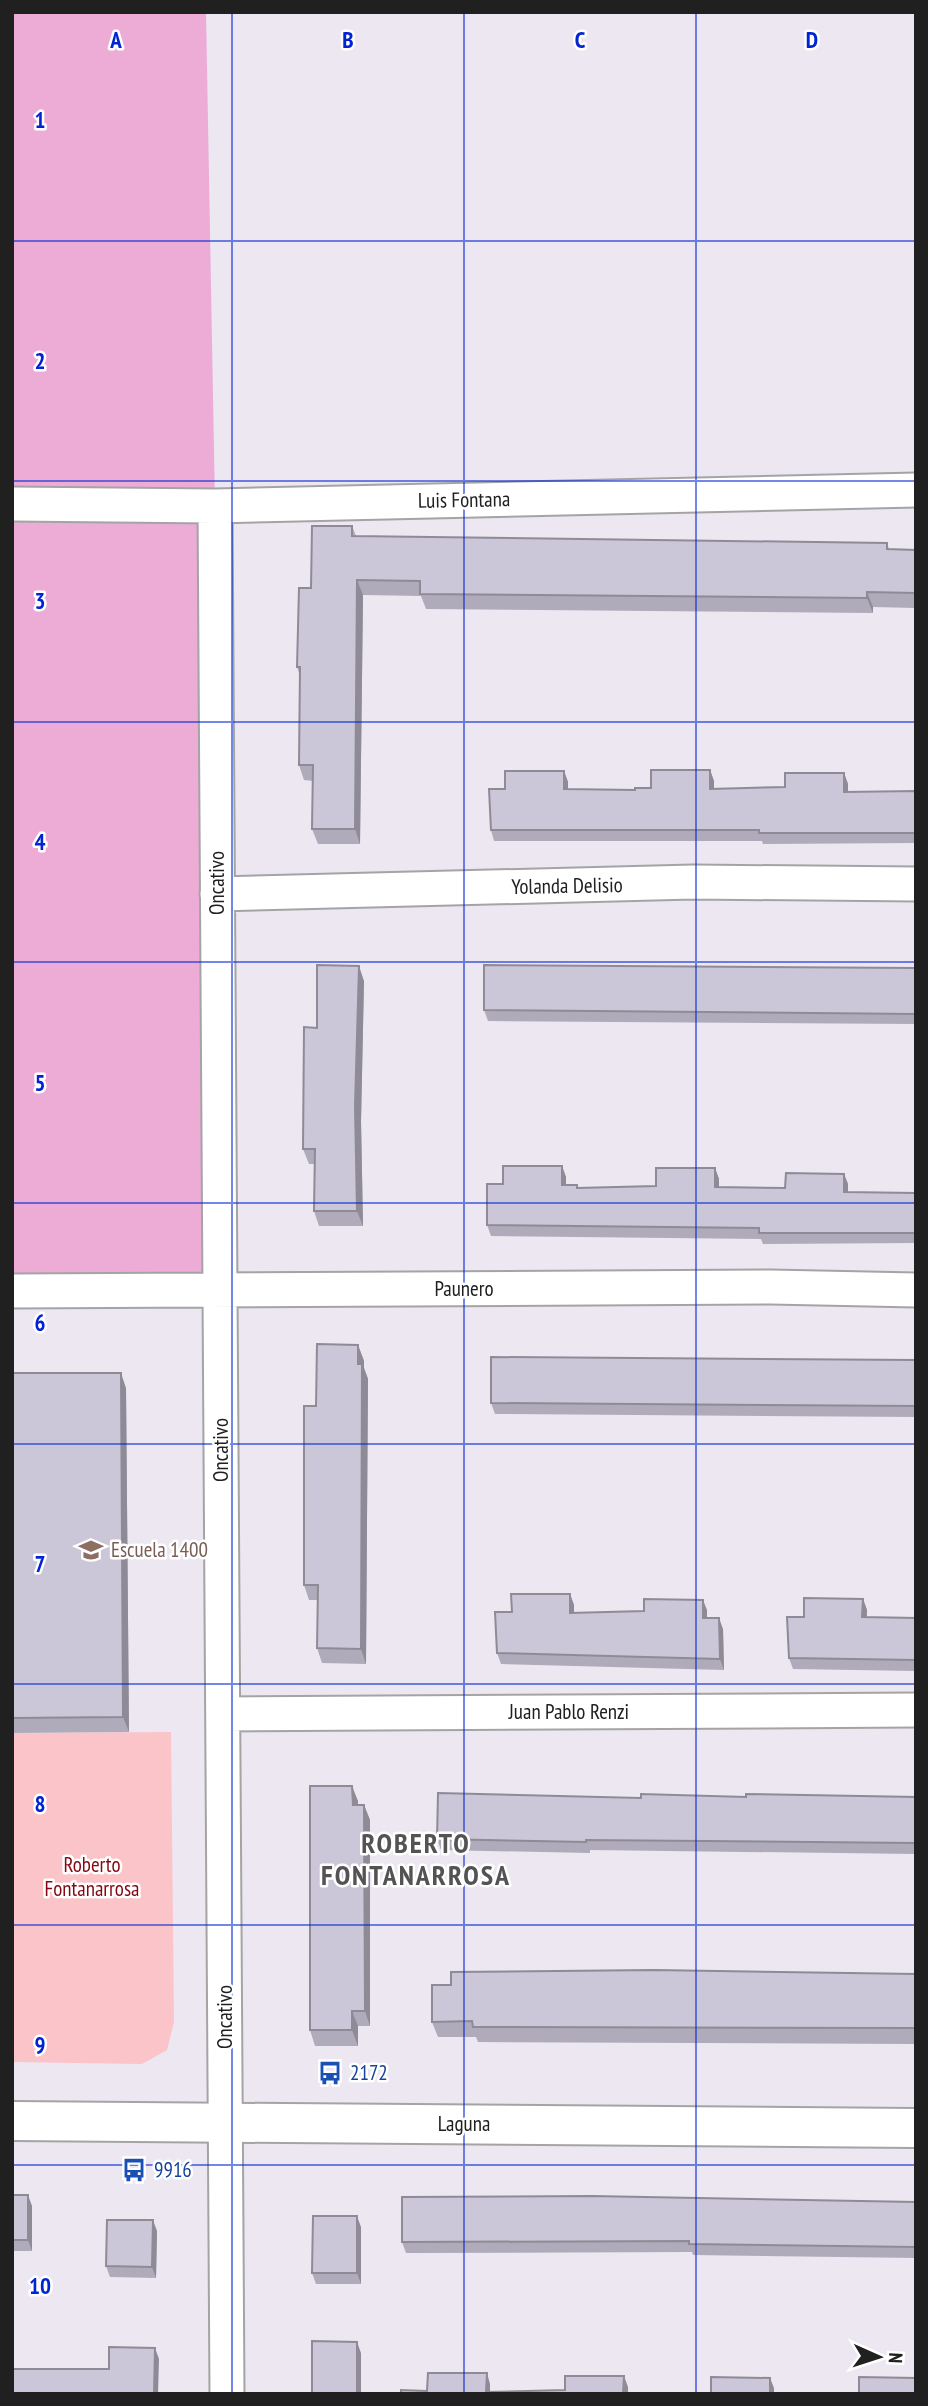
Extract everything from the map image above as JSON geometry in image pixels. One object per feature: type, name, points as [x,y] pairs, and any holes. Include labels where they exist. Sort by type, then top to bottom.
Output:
[{"type":"street","name":"Luis Fontana","points":[[12,504],[215,506],[916,490]]},
{"type":"street","name":"Oncativo","points":[[215,506],[227,2394]]},
{"type":"street","name":"Yolanda Delisio","points":[[218,894],[693,882],[916,884]]},
{"type":"street","name":"Paunero","points":[[12,1290],[771,1287],[916,1290]]},
{"type":"street","name":"Juan Pablo Renzi","points":[[223,1714],[916,1710]]},
{"type":"street","name":"Laguna","points":[[12,2121],[916,2127]]},
{"type":"shaded area","points":[[12,12],[206,12],[215,506],[220,1289],[12,1291]]},
{"type":"green space","name":"Roberto Fontanarrosa","points":[[171,1732],[174,2022],[167,2050],[142,2064],[12,2062],[12,1733]]},
{"type":"building","points":[[312,526],[352,526],[352,536],[887,543],[887,549],[916,550],[916,593],[867,592],[867,598],[420,594],[420,581],[357,580],[355,829],[312,829],[313,765],[299,765],[300,667],[297,667],[299,588],[311,588]]},
{"type":"building","points":[[651,770],[710,770],[710,789],[785,787],[785,773],[844,773],[844,792],[916,791],[916,833],[491,830],[489,789],[505,789],[505,771],[564,771],[564,789],[635,790],[651,788]]},
{"type":"building","points":[[317,965],[359,966],[355,1106],[357,1211],[314,1211],[315,1149],[303,1149],[304,1027],[317,1028]]},
{"type":"building","points":[[484,965],[916,968],[916,1014],[484,1010]]},
{"type":"building","points":[[503,1166],[562,1166],[562,1185],[577,1185],[577,1188],[656,1186],[656,1168],[715,1168],[715,1187],[785,1188],[786,1173],[844,1174],[844,1192],[916,1193],[916,1233],[759,1233],[759,1228],[487,1225],[487,1184],[503,1184]]},
{"type":"building","points":[[317,1344],[358,1345],[358,1364],[362,1364],[361,1649],[317,1648],[318,1585],[304,1585],[304,1406],[316,1406]]},
{"type":"building","points":[[491,1357],[916,1360],[916,1406],[491,1403]]},
{"type":"building","name":"Escuela 1400","points":[[12,1373],[121,1373],[123,1717],[12,1718]]},
{"type":"building","points":[[511,1594],[570,1594],[570,1613],[644,1611],[644,1599],[703,1600],[703,1618],[719,1618],[720,1659],[497,1653],[495,1612],[512,1612]]},
{"type":"building","points":[[804,1598],[863,1599],[862,1617],[916,1618],[916,1660],[789,1658],[787,1617],[804,1617]]},
{"type":"building","points":[[310,1786],[352,1786],[353,1805],[364,1805],[365,2011],[352,2011],[352,2030],[310,2030]]},
{"type":"building","points":[[438,1793],[641,1798],[641,1794],[916,1797],[916,1843],[437,1839]]},
{"type":"building","points":[[654,1970],[916,1974],[916,2028],[473,2027],[472,2021],[432,2022],[432,1985],[451,1985],[451,1972]]},
{"type":"building","points":[[12,2195],[28,2195],[28,2240],[12,2240]]},
{"type":"building","points":[[592,2196],[916,2202],[916,2247],[689,2244],[689,2241],[402,2242],[402,2197]]},
{"type":"building","points":[[313,2216],[357,2216],[357,2273],[312,2273]]},
{"type":"building","points":[[107,2220],[153,2220],[152,2267],[106,2266]]},
{"type":"building","points":[[312,2341],[357,2342],[357,2394],[312,2394]]},
{"type":"building","points":[[109,2347],[155,2348],[154,2394],[12,2394],[12,2369],[109,2369]]},
{"type":"building","points":[[428,2373],[487,2373],[486,2392],[565,2390],[565,2376],[624,2376],[623,2394],[401,2394],[401,2390],[427,2391]]},
{"type":"building","points":[[711,2377],[770,2378],[770,2394],[711,2394]]},
{"type":"building","points":[[859,2377],[916,2378],[916,2394],[859,2394]]},
{"type":"place","name":"Escuela 1400","points":[[91,1550]]},
{"type":"place","name":"2172","points":[[330,2073]]},
{"type":"place","name":"9916","points":[[134,2170]]},
{"type":"district","name":"ROBERTO FONTANARROSA","points":[[416,1859]]}]
